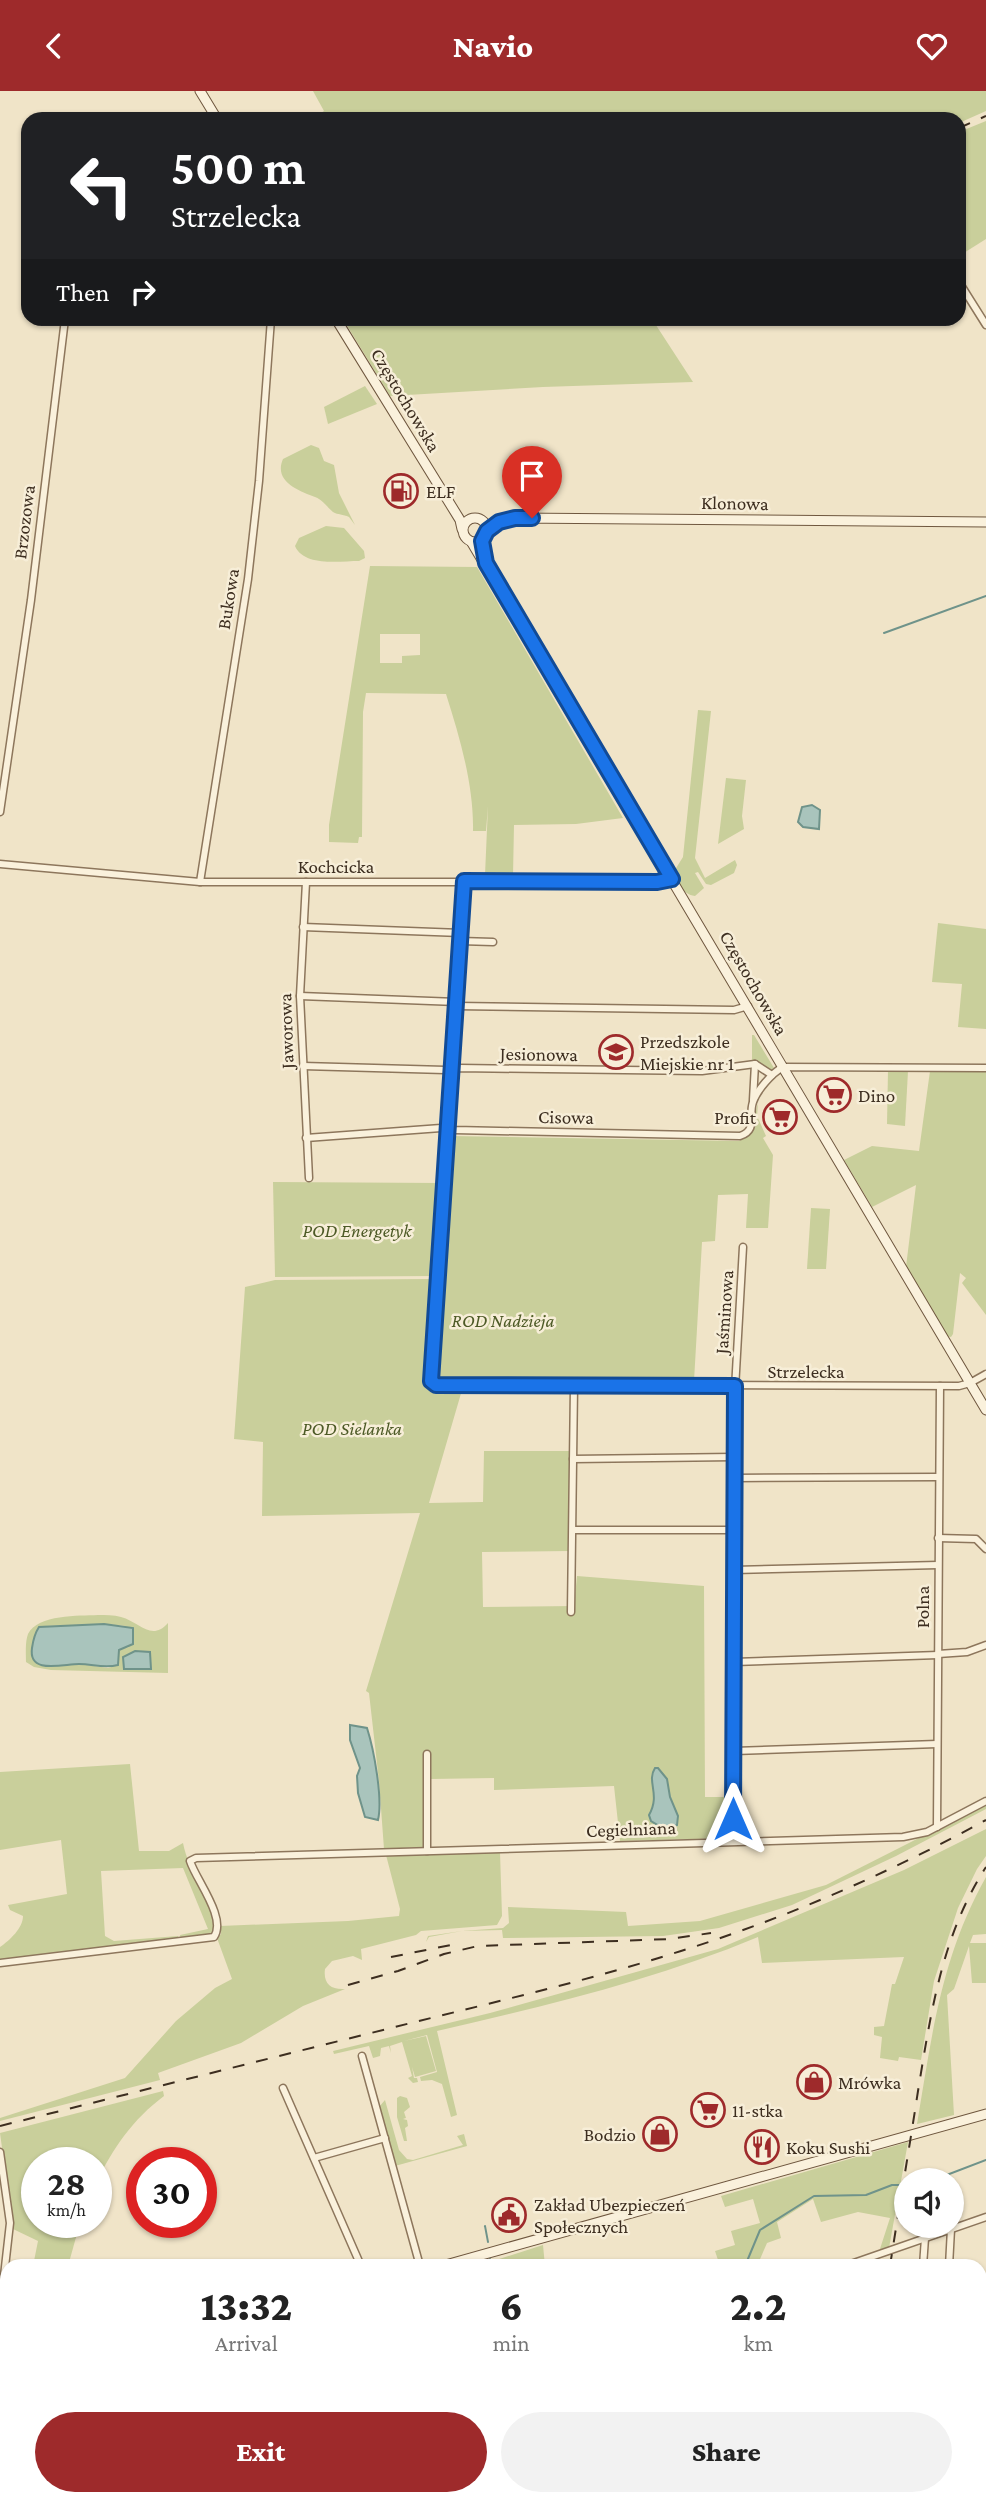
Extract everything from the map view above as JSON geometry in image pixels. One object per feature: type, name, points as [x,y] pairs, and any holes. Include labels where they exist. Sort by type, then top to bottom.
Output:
[{"type":"main road","points":[[200,91],[213,112]]},
{"type":"main road","name":"Częstochowska","points":[[340,326],[460,520],[462,529]]},
{"type":"main road","name":"Częstochowska","points":[[446,500],[460,512],[477,519]]},
{"type":"main road","points":[[477,519],[487,531],[477,542],[464,536],[462,529],[466,522],[477,519],[515,518]]},
{"type":"main road","name":"Klonowa","points":[[487,531],[499,522],[515,518],[986,522]]},
{"type":"main road","name":"Częstochowska","points":[[477,542],[490,573],[986,1411]]},
{"type":"main road","points":[[467,2259],[986,2114]]},
{"type":"street","points":[[966,293],[986,325]]},
{"type":"street","name":"Brzozowa","points":[[0,812],[31,600],[64,326]]},
{"type":"street","name":"Bukowa","points":[[200,882],[247,579],[259,481],[270,326]]},
{"type":"street","name":"Kochcicka","points":[[0,864],[200,882],[657,882],[672,879]]},
{"type":"street","points":[[448,1129],[464,881]]},
{"type":"street","name":"Jaworowa","points":[[306,882],[300,996],[309,1178]]},
{"type":"street","points":[[303,927],[461,933]]},
{"type":"street","points":[[460,941],[493,942]]},
{"type":"street","points":[[300,996],[456,1004],[734,1010],[748,1006]]},
{"type":"street","points":[[753,1102],[755,1064],[772,1075]]},
{"type":"street","name":"Jesionowa","points":[[303,1066],[702,1071],[755,1064]]},
{"type":"street","points":[[783,1067],[986,1068]]},
{"type":"street","name":"Cisowa","points":[[306,1138],[448,1129],[740,1136],[747,1133],[751,1127],[753,1102],[772,1075],[783,1067]]},
{"type":"street","name":"Strzelecka","points":[[448,1129],[432,1383],[436,1385],[940,1386],[970,1383]]},
{"type":"street","name":"Jaśminowa","points":[[733,1841],[735,1386],[743,1247]]},
{"type":"street","points":[[970,1383],[986,1374]]},
{"type":"street","points":[[571,1612],[574,1386]]},
{"type":"street","name":"Polna","points":[[937,1827],[940,1386]]},
{"type":"street","points":[[573,1459],[734,1457]]},
{"type":"street","points":[[734,1478],[938,1476]]},
{"type":"street","points":[[573,1530],[734,1530]]},
{"type":"street","points":[[938,1538],[976,1539],[986,1549]]},
{"type":"street","points":[[734,1570],[938,1565]]},
{"type":"street","points":[[734,1662],[937,1655],[967,1652],[986,1645]]},
{"type":"street","points":[[734,1751],[937,1744]]},
{"type":"street","points":[[427,1754],[427,1851]]},
{"type":"street","name":"Cegielniana","points":[[0,1963],[214,1937],[218,1928],[215,1913],[190,1861],[196,1858],[902,1837],[923,1834],[986,1801]]},
{"type":"street","points":[[362,2056],[418,2259]]},
{"type":"street","points":[[283,2088],[358,2259]]},
{"type":"street","points":[[314,2158],[385,2138]]},
{"type":"street","points":[[0,2152],[10,2223],[6,2259]]},
{"type":"street","points":[[964,2225],[986,2217]]},
{"type":"street","points":[[865,2259],[925,2238],[924,2259]]},
{"type":"street","points":[[949,2259],[951,2238]]},
{"type":"green space","points":[[313,91],[986,91],[986,111],[966,120],[966,112],[324,111]]},
{"type":"green space","points":[[986,121],[986,239],[966,252],[966,129]]},
{"type":"green space","points":[[347,326],[657,326],[693,382],[543,387],[390,396]]},
{"type":"green space","points":[[365,386],[377,404],[328,424],[324,407]]},
{"type":"green space","points":[[311,445],[319,448],[324,461],[334,465],[339,493],[355,525],[349,517],[333,512],[320,500],[285,480],[281,467],[283,459]]},
{"type":"green space","points":[[326,526],[344,528],[364,551],[365,558],[359,561],[323,561],[300,553],[295,546],[299,538]]},
{"type":"green space","points":[[370,566],[477,567],[623,818],[576,824],[514,825],[513,876],[485,875],[488,806],[486,831],[473,831],[469,779],[446,694],[366,693],[363,712],[362,837],[359,837],[358,843],[329,842],[329,825]],"holes":[[[380,634],[420,634],[420,655],[402,656],[402,663],[380,663]]]},
{"type":"green space","points":[[698,710],[711,711],[695,858],[705,878],[735,860],[737,865],[734,873],[711,885],[706,884],[698,872],[695,873],[704,888],[695,896],[684,891],[673,873],[683,857]]},
{"type":"green space","points":[[726,778],[746,780],[742,816],[744,829],[718,844]]},
{"type":"green space","points":[[938,923],[986,929],[986,1029],[958,1027],[962,984],[932,982]]},
{"type":"green space","points":[[752,1035],[774,1068],[772,1070],[752,1062]]},
{"type":"green space","points":[[888,1070],[908,1071],[905,1126],[887,1124]]},
{"type":"green space","points":[[930,1071],[986,1071],[986,1315],[962,1283],[966,1278],[960,1273],[951,1337],[946,1336],[906,1267],[916,1185],[872,1207],[844,1160],[872,1146],[919,1151]]},
{"type":"green space","name":"ROD Nadzieja","points":[[758,1103],[757,1116],[766,1136],[763,1138],[773,1155],[768,1228],[746,1228],[748,1194],[718,1195],[715,1241],[702,1242],[694,1381],[439,1381],[436,1378],[452,1136],[739,1141],[752,1129]]},
{"type":"green space","name":"POD Energetyk","points":[[273,1182],[441,1183],[435,1276],[275,1277]]},
{"type":"green space","points":[[811,1208],[830,1209],[826,1269],[807,1269]]},
{"type":"green space","name":"POD Sielanka","points":[[434,1279],[427,1389],[462,1390],[429,1503],[483,1502],[484,1451],[571,1451],[569,1551],[482,1552],[483,1607],[574,1606],[577,1576],[704,1586],[705,1797],[730,1797],[730,1838],[620,1841],[614,1786],[494,1790],[494,1778],[431,1779],[430,1753],[424,1847],[384,1849],[369,1693],[366,1691],[420,1513],[262,1516],[263,1442],[234,1439],[245,1287],[275,1280]],"holes":[[[658,1768],[676,1810],[655,1823],[649,1815],[654,1799],[652,1773]]]},
{"type":"green space","points":[[110,1615],[128,1619],[151,1631],[156,1631],[168,1623],[168,1673],[51,1670],[34,1667],[26,1662],[28,1634],[40,1623],[70,1616]],"holes":[[[46,1626],[126,1626],[129,1647],[119,1650],[118,1665],[108,1668],[80,1664],[43,1666]],[[135,1651],[150,1652],[151,1669],[124,1669],[123,1657]]]},
{"type":"green space","points":[[130,1764],[139,1851],[169,1851],[183,1843],[213,1918],[215,1930],[212,1935],[181,1940],[180,1935],[208,1929],[183,1868],[101,1871],[105,1936],[114,1941],[178,1936],[179,1940],[0,1960],[0,1947],[21,1925],[23,1916],[10,1910],[8,1905],[67,1894],[61,1840],[0,1850],[0,1772]]},
{"type":"green space","points":[[986,1804],[986,1809],[896,1856],[792,1905],[719,1928],[663,1936],[503,1938],[502,1930],[462,1931],[503,1928],[509,1923],[508,1907],[626,1912],[628,1926],[700,1921],[826,1885]]},
{"type":"green space","points":[[986,1829],[986,1856],[958,1908],[934,1981],[921,2060],[899,2057],[898,2061],[880,2058],[882,2037],[874,2035],[874,2027],[884,2026],[892,1984],[895,1984],[904,1957],[762,1963],[758,1937],[640,1979],[559,2002],[437,2031],[457,2115],[451,2117],[442,2084],[432,2080],[421,2081],[420,2077],[437,2072],[427,2035],[404,2041],[426,2036],[436,2071],[415,2077],[412,2067],[414,2078],[417,2078],[418,2082],[413,2083],[408,2078],[412,2076],[402,2042],[390,2046],[391,2053],[389,2046],[381,2048],[380,2056],[373,2058],[369,2046],[334,2054],[333,2051],[490,2013],[718,1949],[904,1870]]},
{"type":"green space","points":[[500,1852],[502,1916],[497,1925],[421,1931],[416,1935],[361,1949],[362,1960],[353,1956],[332,1961],[325,1969],[325,1979],[329,1985],[345,1989],[303,2006],[241,2043],[158,2073],[160,2080],[0,2121],[0,2118],[125,2078],[176,2021],[215,1988],[232,1979],[217,1938],[221,1934],[220,1926],[348,1921],[399,1916],[400,1909],[386,1855]]},
{"type":"green space","points":[[986,1877],[986,1934],[973,1935],[970,1943],[986,1943],[986,1983],[972,1983],[969,1946],[954,1989],[947,1995],[954,2115],[917,2124],[948,1967],[958,1937]]},
{"type":"green space","points":[[163,2091],[164,2096],[143,2114],[112,2154],[112,2147],[21,2147],[21,2233],[13,2229],[0,2133]]},
{"type":"green space","points":[[397,2098],[407,2098],[410,2107],[404,2112],[406,2118],[403,2119],[407,2120],[407,2141],[404,2141],[397,2117]]},
{"type":"green space","points":[[385,2100],[399,2150],[407,2159],[413,2160],[463,2145],[457,2136],[464,2134],[467,2146],[395,2166],[379,2107]]},
{"type":"green space","points":[[908,2142],[903,2168],[894,2168],[894,2220],[889,2248],[879,2252],[890,2218],[858,2212],[821,2222],[813,2199],[777,2222],[781,2238],[767,2243],[760,2259],[718,2259],[715,2251],[735,2245],[731,2231],[760,2223],[753,2199],[725,2207],[721,2196]]},
{"type":"green space","points":[[32,2238],[76,2238],[70,2259],[34,2259],[38,2241]]},
{"type":"green space","points":[[543,2245],[544,2259],[499,2259]]},
{"type":"water","points":[[812,805],[820,810],[819,829],[803,827],[798,822],[802,807]]},
{"type":"water","points":[[104,1624],[133,1628],[133,1644],[119,1650],[118,1665],[48,1666],[35,1662],[32,1656],[35,1634],[39,1627]]},
{"type":"water","points":[[135,1651],[150,1652],[151,1669],[124,1669],[123,1657]]},
{"type":"water","points":[[350,1725],[367,1728],[377,1774],[378,1820],[365,1817],[358,1793],[357,1776],[360,1768],[350,1740]]},
{"type":"water","points":[[655,1768],[667,1779],[670,1797],[678,1816],[677,1825],[666,1830],[651,1821],[649,1815],[654,1801],[652,1778]]},
{"type":"waterway","points":[[884,633],[986,596]]},
{"type":"waterway","points":[[964,2168],[986,2160]]},
{"type":"waterway","points":[[748,2259],[760,2230],[814,2196],[866,2195],[894,2185]]},
{"type":"waterway","points":[[485,2226],[488,2242]]},
{"type":"railway","points":[[966,125],[986,116]]},
{"type":"railway","points":[[0,2126],[538,1991],[681,1951],[836,1893],[986,1820]]},
{"type":"railway","points":[[891,2259],[923,2061],[940,1975],[959,1920],[986,1867]]},
{"type":"railway","points":[[348,1985],[444,1954],[478,1946],[670,1939],[711,1933]]},
{"type":"railway","points":[[391,1957],[451,1945]]},
{"type":"place","name":"ELF","points":[[401,491]]},
{"type":"place","name":"Przedszkole Miejskie nr 1","points":[[616,1052]]},
{"type":"place","name":"Dino","points":[[834,1095]]},
{"type":"place","name":"Profit","points":[[780,1117]]},
{"type":"place","name":"Mrówka","points":[[814,2082]]},
{"type":"place","name":"11-stka","points":[[708,2110]]},
{"type":"place","name":"Bodzio","points":[[660,2134]]},
{"type":"place","name":"Koku Sushi","points":[[762,2147]]},
{"type":"place","name":"Zakład Ubezpieczeń Społecznych","points":[[509,2215]]},
{"type":"route","points":[[532,518],[515,518],[492,526],[482,541],[486,563],[672,879],[664,882],[464,881],[431,1381],[436,1385],[735,1386],[733,1819]]}]
